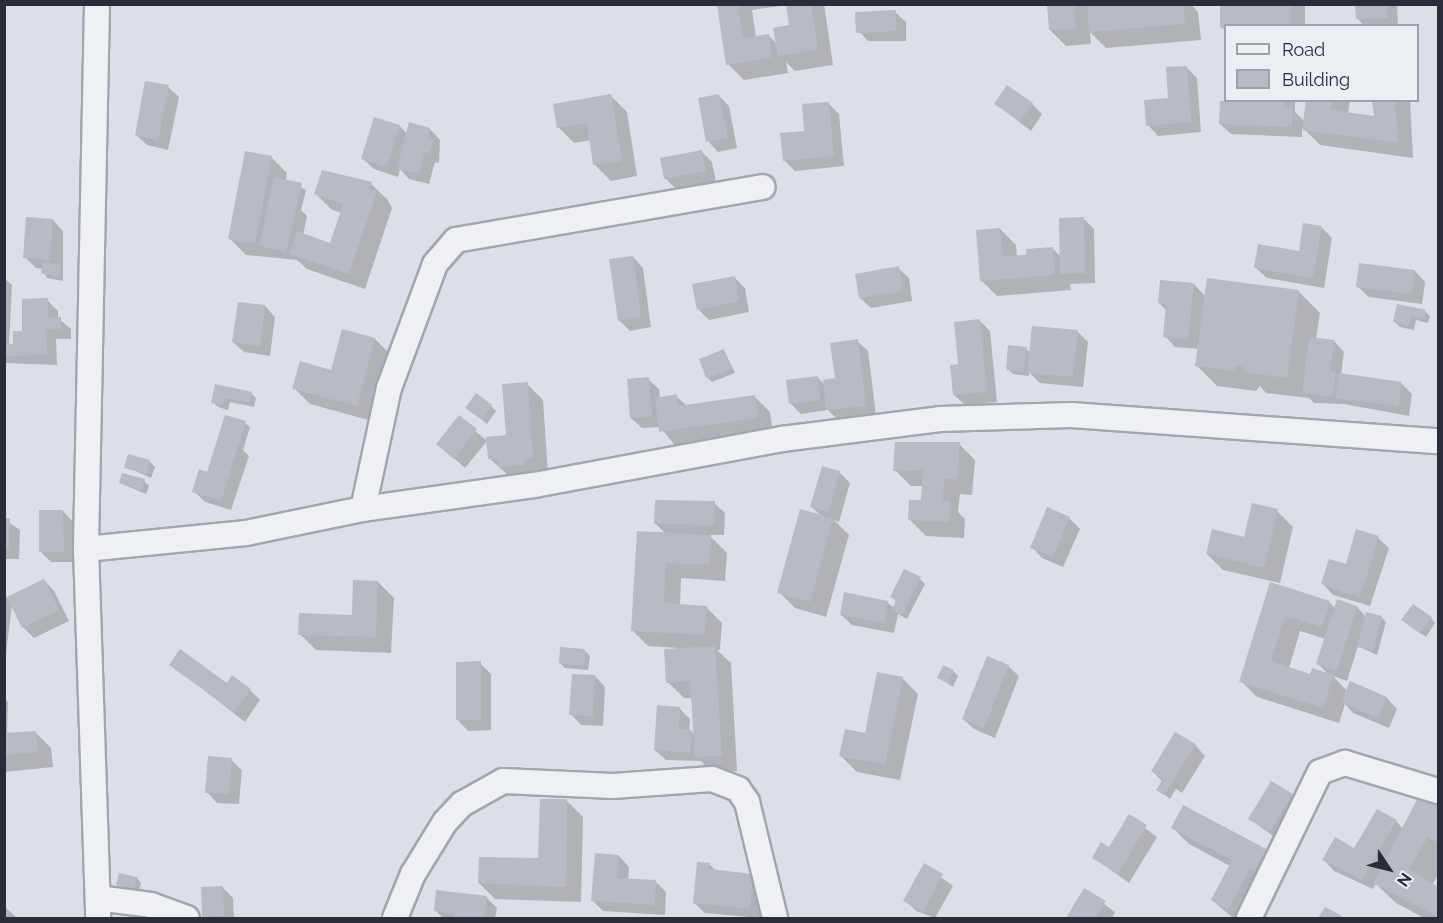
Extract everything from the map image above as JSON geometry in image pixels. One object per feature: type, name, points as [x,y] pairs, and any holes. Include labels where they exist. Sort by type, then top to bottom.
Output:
[{"type":"street","points":[[97,4],[89,278],[86,549],[98,908],[151,905],[187,918]]},
{"type":"street","points":[[363,508],[389,388],[435,264],[456,240],[762,187]]},
{"type":"street","points":[[86,549],[246,533],[363,508],[534,485],[782,440],[940,419],[1071,415],[1438,441]]},
{"type":"street","points":[[1249,918],[1320,772],[1345,763],[1438,791]]},
{"type":"street","points":[[395,918],[413,874],[445,822],[462,804],[503,781],[613,786],[712,779],[738,789],[747,802],[775,918]]},
{"type":"building","points":[[786,4],[811,4],[818,49],[778,56],[773,28],[789,25]]},
{"type":"building","points":[[1047,4],[1074,4],[1076,29],[1049,30]]},
{"type":"building","points":[[1087,4],[1184,4],[1185,24],[1089,32]]},
{"type":"building","points":[[1220,4],[1290,4],[1291,24],[1224,24],[1224,28],[1220,28]]},
{"type":"building","points":[[1355,4],[1387,4],[1388,18],[1356,19]]},
{"type":"building","points":[[717,5],[738,5],[743,38],[769,34],[772,57],[726,65]]},
{"type":"building","points":[[896,10],[896,31],[856,33],[855,12]]},
{"type":"building","points":[[1187,66],[1191,122],[1146,126],[1144,100],[1168,98],[1166,67]]},
{"type":"building","points":[[145,81],[169,85],[158,140],[135,135]]},
{"type":"building","points":[[1007,85],[1033,103],[1020,121],[994,104]]},
{"type":"building","points":[[611,94],[622,161],[593,165],[587,123],[557,128],[553,104]]},
{"type":"building","points":[[719,94],[728,138],[706,142],[698,98]]},
{"type":"building","points":[[1220,101],[1285,102],[1285,107],[1292,107],[1292,127],[1219,124]]},
{"type":"building","points":[[829,102],[834,156],[783,161],[780,133],[804,131],[802,104]]},
{"type":"building","points":[[1306,102],[1332,102],[1331,110],[1374,116],[1372,102],[1395,102],[1398,143],[1302,130]]},
{"type":"building","points":[[374,117],[400,125],[387,167],[361,159]]},
{"type":"building","points":[[409,122],[430,128],[428,138],[433,140],[429,154],[424,152],[419,174],[397,169]]},
{"type":"building","points":[[702,150],[706,171],[664,179],[660,158]]},
{"type":"building","points":[[245,151],[272,156],[255,244],[228,239]]},
{"type":"building","points":[[322,170],[372,182],[369,189],[377,191],[349,274],[289,254],[297,231],[330,243],[343,204],[314,194]]},
{"type":"building","points":[[274,177],[302,183],[286,252],[259,246]]},
{"type":"building","points":[[26,217],[53,219],[50,260],[23,258]]},
{"type":"building","points":[[1084,217],[1085,273],[1060,274],[1059,218]]},
{"type":"building","points":[[1303,223],[1322,226],[1313,278],[1254,268],[1258,244],[1299,251]]},
{"type":"building","points":[[1000,228],[1003,256],[1026,255],[1026,249],[1053,247],[1055,275],[980,281],[976,230]]},
{"type":"building","points":[[633,256],[641,317],[618,321],[609,259]]},
{"type":"building","points":[[43,262],[61,265],[58,277],[41,273]]},
{"type":"building","points":[[1359,263],[1415,270],[1412,294],[1356,287]]},
{"type":"building","points":[[899,266],[903,291],[859,298],[855,274]]},
{"type":"building","points":[[735,276],[739,301],[697,310],[692,284]]},
{"type":"building","points":[[1207,278],[1299,290],[1287,378],[1244,372],[1244,367],[1236,366],[1235,371],[1195,366]]},
{"type":"building","points":[[1160,280],[1194,283],[1188,339],[1163,337],[1166,304],[1158,303]]},
{"type":"building","points":[[48,298],[48,317],[61,317],[61,329],[46,329],[47,355],[4,356],[4,344],[13,344],[13,331],[22,331],[22,299]]},
{"type":"building","points":[[238,302],[265,305],[260,346],[232,342]]},
{"type":"building","points":[[1397,304],[1426,310],[1424,319],[1411,316],[1409,326],[1393,322]]},
{"type":"building","points":[[980,319],[987,392],[953,395],[950,365],[958,364],[954,322]]},
{"type":"building","points":[[1032,326],[1078,330],[1073,377],[1027,373]]},
{"type":"building","points":[[342,329],[375,338],[357,406],[292,389],[300,361],[331,370]]},
{"type":"building","points":[[1309,337],[1335,340],[1330,371],[1336,372],[1333,397],[1302,393]]},
{"type":"building","points":[[858,339],[866,406],[826,410],[823,380],[835,378],[830,343]]},
{"type":"building","points":[[1008,345],[1027,347],[1024,372],[1006,370]]},
{"type":"building","points":[[724,349],[732,369],[706,378],[699,359]]},
{"type":"building","points":[[1339,373],[1402,382],[1399,406],[1335,398]]},
{"type":"building","points":[[818,376],[820,400],[789,404],[786,380]]},
{"type":"building","points":[[649,377],[652,417],[630,418],[627,379]]},
{"type":"building","points":[[528,382],[533,458],[524,459],[525,465],[498,467],[498,459],[488,459],[486,437],[506,435],[502,384]]},
{"type":"building","points":[[215,384],[252,392],[249,403],[225,398],[223,405],[211,403]]},
{"type":"building","points":[[476,393],[492,405],[482,420],[465,408]]},
{"type":"building","points":[[677,394],[678,406],[755,395],[758,418],[659,432],[655,398]]},
{"type":"building","points":[[225,415],[246,421],[221,501],[192,492],[199,469],[207,472]]},
{"type":"building","points":[[459,415],[477,429],[454,459],[436,444]]},
{"type":"building","points":[[895,442],[960,442],[957,479],[944,479],[943,501],[950,501],[949,522],[908,520],[909,500],[921,500],[923,470],[893,471]]},
{"type":"building","points":[[128,454],[150,460],[147,474],[124,468]]},
{"type":"building","points":[[822,466],[840,471],[829,512],[810,507]]},
{"type":"building","points":[[122,473],[145,479],[142,490],[119,483]]},
{"type":"building","points":[[655,500],[715,501],[714,525],[654,524]]},
{"type":"building","points":[[1252,503],[1278,509],[1264,568],[1206,554],[1212,529],[1244,537]]},
{"type":"building","points":[[1047,507],[1070,517],[1053,557],[1030,548]]},
{"type":"building","points":[[800,509],[833,518],[810,602],[777,593]]},
{"type":"building","points":[[39,510],[63,510],[64,552],[39,552]]},
{"type":"building","points":[[4,518],[10,518],[9,549],[4,549]]},
{"type":"building","points":[[1356,529],[1379,536],[1360,597],[1321,584],[1329,559],[1346,564]]},
{"type":"building","points":[[637,531],[711,535],[709,565],[666,563],[664,603],[707,606],[705,635],[631,631]]},
{"type":"building","points":[[904,569],[921,577],[902,615],[892,610],[896,600],[890,597]]},
{"type":"building","points":[[44,579],[59,610],[22,628],[7,597]]},
{"type":"building","points":[[353,580],[378,581],[376,637],[298,635],[299,613],[352,615]]},
{"type":"building","points":[[1270,582],[1330,601],[1322,627],[1285,616],[1271,661],[1310,674],[1312,668],[1334,675],[1323,708],[1239,682]]},
{"type":"building","points":[[844,592],[888,601],[884,623],[840,615]]},
{"type":"building","points":[[1337,599],[1357,606],[1337,671],[1316,664]]},
{"type":"building","points":[[1413,604],[1432,617],[1420,633],[1401,620]]},
{"type":"building","points":[[1366,612],[1382,616],[1373,651],[1357,647]]},
{"type":"building","points":[[715,646],[722,756],[695,757],[690,681],[666,683],[664,649]]},
{"type":"building","points":[[560,647],[585,649],[584,666],[559,663]]},
{"type":"building","points":[[180,649],[227,683],[232,675],[251,689],[234,712],[169,665]]},
{"type":"building","points":[[987,656],[1009,665],[984,728],[962,719]]},
{"type":"building","points":[[481,661],[481,720],[456,720],[456,662]]},
{"type":"building","points":[[943,665],[954,670],[948,683],[937,678]]},
{"type":"building","points":[[877,672],[903,677],[885,765],[839,756],[845,729],[865,733]]},
{"type":"building","points":[[572,674],[595,675],[593,716],[569,715]]},
{"type":"building","points":[[1350,681],[1387,697],[1378,718],[1341,702]]},
{"type":"building","points":[[657,705],[680,707],[679,729],[692,730],[690,753],[654,750]]},
{"type":"building","points":[[36,731],[38,752],[4,755],[4,733]]},
{"type":"building","points":[[1175,732],[1196,744],[1164,795],[1156,790],[1163,779],[1151,771]]},
{"type":"building","points":[[208,756],[232,758],[229,794],[205,793]]},
{"type":"building","points":[[1271,781],[1293,794],[1270,832],[1248,819]]},
{"type":"building","points":[[1419,796],[1438,806],[1438,843],[1428,837],[1409,869],[1438,887],[1438,917],[1373,883]]},
{"type":"building","points":[[540,799],[567,799],[566,887],[478,883],[479,857],[538,858]]},
{"type":"building","points":[[1183,805],[1270,851],[1259,873],[1250,868],[1228,910],[1211,900],[1232,860],[1171,828]]},
{"type":"building","points":[[1377,809],[1397,820],[1362,880],[1322,860],[1335,837],[1354,848]]},
{"type":"building","points":[[1129,814],[1147,825],[1118,874],[1092,858],[1101,842],[1109,847]]},
{"type":"building","points":[[595,853],[619,855],[617,878],[656,880],[655,905],[591,901]]},
{"type":"building","points":[[697,862],[710,863],[709,869],[753,874],[750,909],[693,903]]},
{"type":"building","points":[[924,863],[943,874],[923,911],[903,901]]},
{"type":"building","points":[[119,873],[137,877],[135,889],[116,885]]},
{"type":"building","points":[[223,886],[224,916],[202,917],[201,887]]},
{"type":"building","points":[[1084,888],[1106,901],[1095,918],[1066,918]]},
{"type":"building","points":[[436,890],[487,896],[484,918],[454,918],[454,914],[434,911]]},
{"type":"building","points":[[1325,907],[1342,916],[1341,918],[1318,918]]}]
